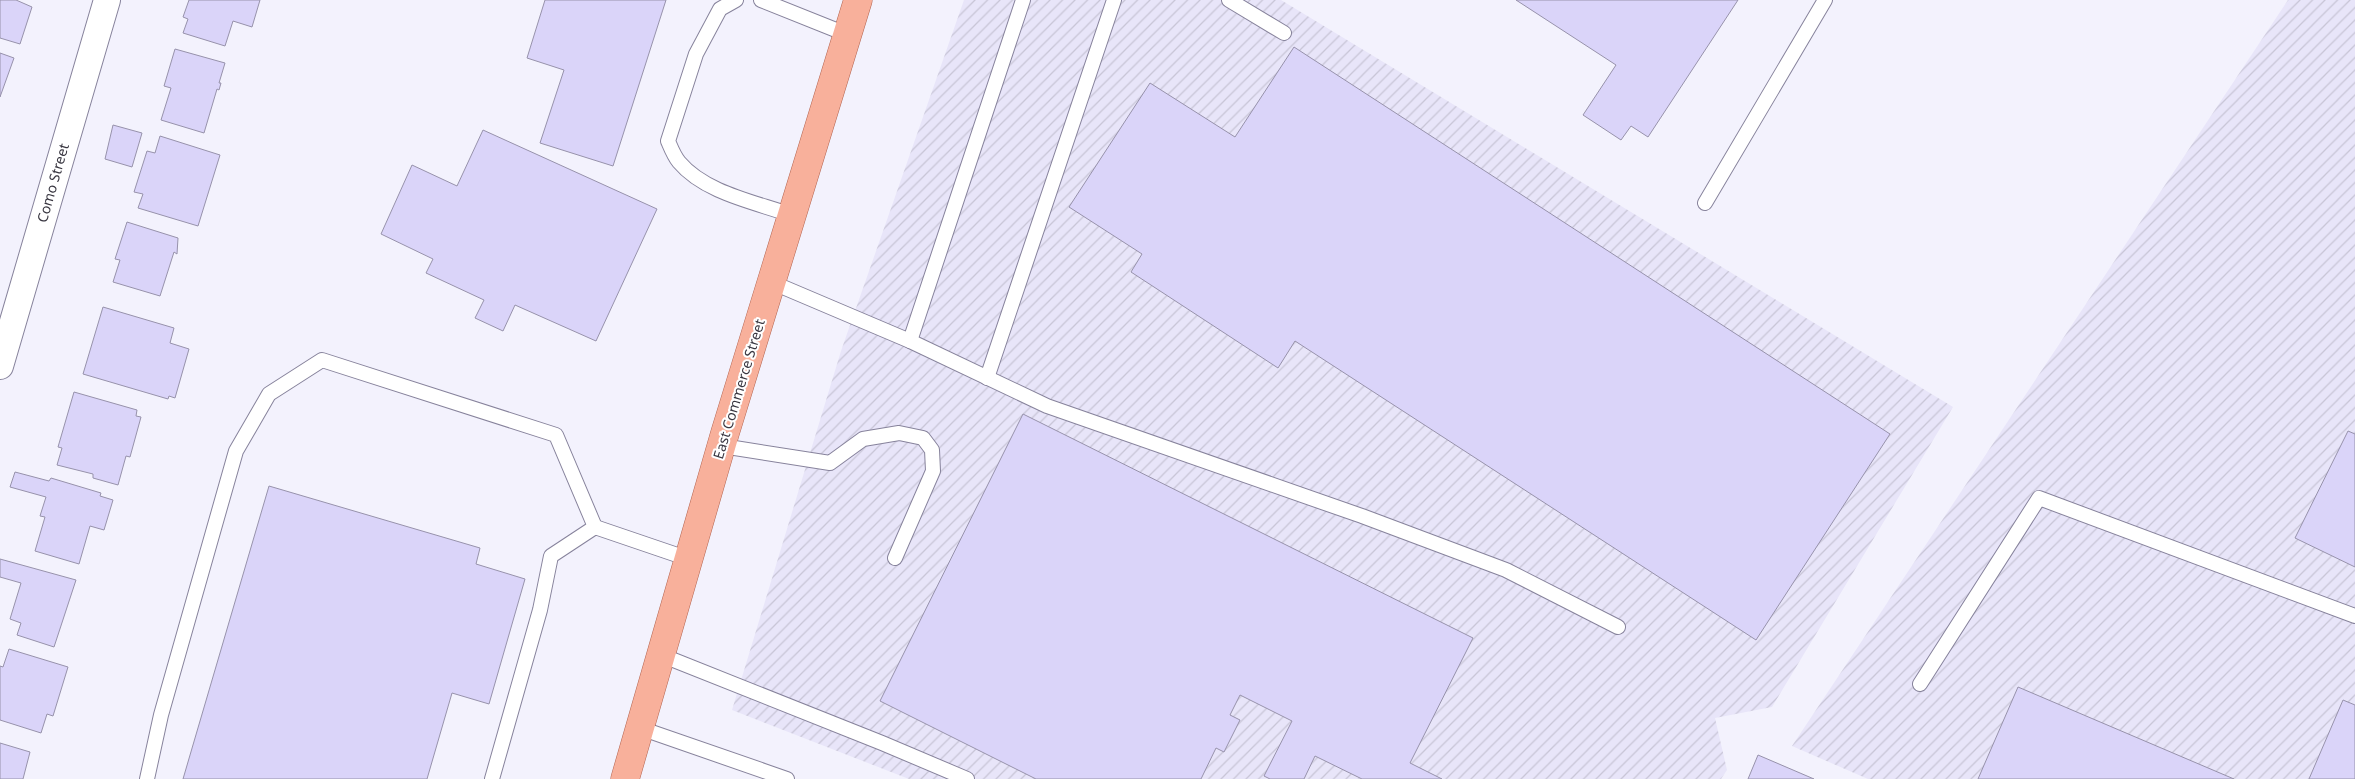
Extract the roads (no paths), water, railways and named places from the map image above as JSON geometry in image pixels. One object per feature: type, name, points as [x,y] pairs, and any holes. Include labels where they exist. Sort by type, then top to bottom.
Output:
[{"type":"main road","name":"East Commerce Street","points":[[625,779],[791,215],[858,0]]},
{"type":"street","name":"Como Street","points":[[0,366],[107,0]]},
{"type":"lane","points":[[736,0],[720,9],[696,54],[668,141],[679,161],[694,176],[722,191],[791,215]]},
{"type":"lane","points":[[761,0],[846,34]]},
{"type":"lane","points":[[910,341],[1023,0]]},
{"type":"lane","points":[[987,378],[1114,0]]},
{"type":"lane","points":[[1228,0],[1284,34]]},
{"type":"lane","points":[[1705,204],[1825,0]]},
{"type":"lane","points":[[771,282],[910,341],[1047,406],[1362,516],[1506,570],[1618,627]]},
{"type":"lane","points":[[147,779],[166,697],[236,451],[268,394],[322,360],[556,436],[595,527],[689,559]]},
{"type":"lane","points":[[722,446],[830,463],[863,439],[899,433],[923,438],[932,450],[933,471],[895,558]]},
{"type":"lane","points":[[1920,684],[2038,498],[2355,616]]},
{"type":"lane","points":[[492,779],[540,610],[551,556],[595,527]]},
{"type":"lane","points":[[661,655],[967,779]]},
{"type":"lane","points":[[640,728],[787,779]]}]
